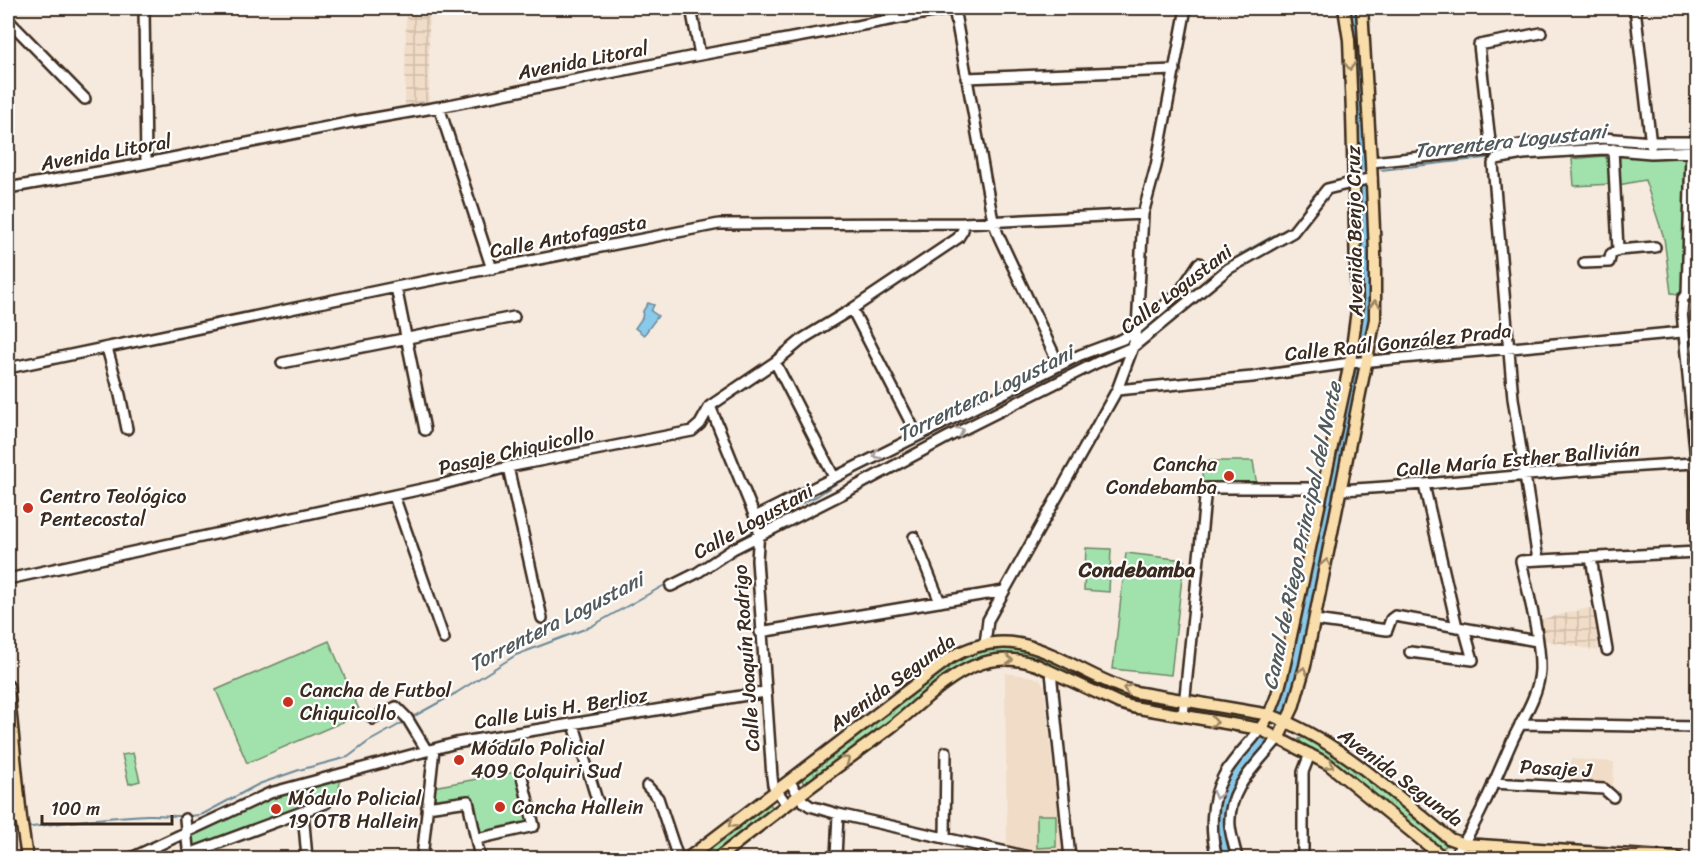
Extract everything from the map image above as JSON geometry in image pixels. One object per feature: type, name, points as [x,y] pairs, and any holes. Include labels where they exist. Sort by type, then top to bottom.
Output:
[{"type":"main road","name":"Avenida Benjo Cruz","points":[[1260,729],[1270,715],[1278,693],[1350,363],[1356,310],[1354,182],[1348,40],[1344,8]]},
{"type":"main road","name":"Avenida Benjo Cruz","points":[[1279,737],[1293,708],[1305,666],[1375,319],[1372,178],[1362,8]]},
{"type":"main road","name":"Avenida Segunda","points":[[688,858],[950,658],[964,650],[985,644],[1012,643],[1046,651],[1121,688],[1135,692],[1270,715],[1287,721],[1340,751],[1450,839],[1464,844],[1677,858]]},
{"type":"main road","name":"Avenida Segunda","points":[[718,858],[892,727],[957,674],[973,666],[1004,658],[1023,661],[1119,703],[1183,717],[1260,729],[1279,737],[1328,764],[1446,858]]},
{"type":"main road","points":[[8,686],[9,719],[27,858]]},
{"type":"street","points":[[144,8],[146,163]]},
{"type":"street","points":[[691,8],[700,55]]},
{"type":"street","name":"Avenida Litoral","points":[[8,188],[954,8],[993,221],[1059,365]]},
{"type":"street","points":[[985,644],[988,620],[1117,390],[1133,347],[1137,329],[1143,214],[1156,166],[1186,8]]},
{"type":"street","points":[[1635,8],[1652,142],[1651,153]]},
{"type":"street","points":[[8,20],[85,99]]},
{"type":"street","points":[[1491,150],[1479,45],[1541,33]]},
{"type":"street","points":[[966,78],[1175,70]]},
{"type":"street","points":[[439,107],[492,269]]},
{"type":"street","points":[[1371,162],[1603,138],[1652,142],[1698,142]]},
{"type":"street","points":[[1612,149],[1618,250]]},
{"type":"street","points":[[1453,858],[1464,844],[1537,688],[1540,668],[1537,641],[1521,561],[1697,554],[1697,463],[1693,382],[1683,332],[1682,312],[1683,298],[1687,295],[1694,151],[1651,153],[1612,149],[1523,154],[1496,159],[1493,164],[1507,347],[1538,560]]},
{"type":"street","name":"Calle Logustani","points":[[758,527],[1133,347],[1228,269],[1293,232],[1327,189],[1372,178]]},
{"type":"street","name":"Calle Antofagasta","points":[[8,368],[396,287],[719,224],[963,223],[1143,214]]},
{"type":"street","name":"Pasaje Chiquicollo","points":[[8,579],[394,496],[508,468],[692,431],[700,424],[710,406],[775,362],[804,338],[852,309],[958,238],[963,230],[963,223]]},
{"type":"street","points":[[1584,263],[1609,261],[1611,254],[1618,250],[1655,247]]},
{"type":"street","name":"Calle Logustani","points":[[671,586],[697,573],[733,549],[758,527],[834,477],[1059,365],[1122,339],[1179,293],[1199,263]]},
{"type":"street","points":[[396,287],[425,430]]},
{"type":"street","points":[[1687,295],[1698,295]]},
{"type":"street","points":[[852,309],[917,435]]},
{"type":"street","points":[[282,363],[514,318]]},
{"type":"street","name":"Calle Raúl González Prada","points":[[1117,390],[1252,377],[1367,361],[1683,332]]},
{"type":"street","points":[[107,348],[120,395],[126,429]]},
{"type":"street","points":[[775,362],[834,477]]},
{"type":"street","name":"Calle Joaquín Rodrigo","points":[[710,406],[758,527],[760,632],[772,777],[773,785],[787,805]]},
{"type":"street","name":"Calle María Esther Ballivián","points":[[1341,490],[1424,485],[1524,474],[1697,463]]},
{"type":"street","points":[[508,468],[542,618]]},
{"type":"street","points":[[1410,652],[1473,660],[1460,627],[1424,485]]},
{"type":"street","points":[[1183,717],[1206,488],[1323,489]]},
{"type":"street","points":[[394,496],[444,639]]},
{"type":"street","points":[[914,537],[940,602]]},
{"type":"street","points":[[1591,558],[1607,650]]},
{"type":"street","points":[[760,632],[1004,591]]},
{"type":"street","points":[[1315,620],[1387,630],[1391,619],[1395,616],[1537,641]]},
{"type":"street","points":[[1051,672],[1070,858]]},
{"type":"street","name":"Calle Luis H. Berlioz","points":[[130,858],[270,793],[456,743],[765,692]]},
{"type":"street","points":[[373,719],[396,707],[430,750],[422,858]]},
{"type":"street","points":[[1520,724],[1698,727]]},
{"type":"street","points":[[574,725],[597,800],[606,806]]},
{"type":"street","name":"Avenida Benjo Cruz","points":[[1217,858],[1212,831],[1217,790],[1224,776],[1260,729]]},
{"type":"street","name":"Avenida Benjo Cruz","points":[[1237,858],[1230,827],[1231,809],[1236,794],[1243,779],[1279,737]]},
{"type":"street","points":[[945,838],[946,752]]},
{"type":"street","points":[[1303,858],[1303,772],[1310,754]]},
{"type":"street","points":[[477,839],[534,826],[522,777]]},
{"type":"street","points":[[789,781],[803,801],[810,806],[1016,856],[1033,858]]},
{"type":"street","name":"Pasaje J","points":[[1493,783],[1604,789],[1613,797]]},
{"type":"street","points":[[647,786],[657,798],[678,858]]},
{"type":"street","points":[[427,807],[468,801],[480,858]]},
{"type":"street","points":[[185,819],[189,856],[326,803]]},
{"type":"street","points":[[303,812],[307,858]]},
{"type":"street","points":[[836,858],[838,814]]},
{"type":"street","points":[[8,819],[22,825]]},
{"type":"shaded area","points":[[406,8],[429,8],[429,103],[405,105]]},
{"type":"shaded area","points":[[1594,607],[1600,636],[1597,641],[1598,651],[1544,640],[1538,620]]},
{"type":"shaded area","points":[[1005,673],[1039,678],[1044,686],[1062,852],[1058,858],[1007,846]]},
{"type":"shaded area","points":[[1571,759],[1614,762],[1613,785],[1570,783]]},
{"type":"green space","points":[[1604,156],[1609,160],[1612,184],[1574,186],[1572,159]]},
{"type":"green space","points":[[1618,156],[1680,156],[1687,162],[1684,285],[1679,294],[1671,293],[1664,238],[1645,180],[1618,185]]},
{"type":"green space","points":[[1201,461],[1253,461],[1257,486],[1203,484]]},
{"type":"green space","points":[[1086,548],[1111,549],[1109,592],[1084,590]]},
{"type":"green space","points":[[1126,553],[1184,560],[1171,675],[1113,669]]},
{"type":"green space","name":"Cancha de Futbol Chiquicollo","points":[[329,641],[361,714],[247,763],[216,690]]},
{"type":"green space","points":[[1005,649],[1032,653],[1058,663],[1109,689],[1134,697],[1177,704],[1177,709],[1128,701],[1029,656],[1003,653],[988,655],[971,660],[948,672],[888,722],[803,783],[802,778],[949,665],[976,654]]},
{"type":"green space","points":[[1194,708],[1259,720],[1258,723],[1194,711]]},
{"type":"green space","points":[[1304,737],[1344,761],[1446,846],[1439,848],[1340,765],[1302,744],[1299,739]]},
{"type":"green space","points":[[133,753],[140,781],[129,784],[122,755]]},
{"type":"green space","points":[[516,772],[528,819],[523,825],[482,833],[478,831],[469,798],[432,802],[433,787]]},
{"type":"green space","points":[[341,776],[338,794],[196,848],[192,847],[190,835],[266,798],[288,794],[292,790]]},
{"type":"green space","points":[[770,804],[774,809],[709,858],[698,858]]},
{"type":"green space","points":[[1037,815],[1056,815],[1056,847],[1037,848]]},
{"type":"green space","points":[[1465,851],[1592,858],[1463,858]]},
{"type":"water","points":[[648,303],[654,305],[651,311],[658,316],[644,335],[635,328]]},
{"type":"waterway","name":"Canal de Riego Principal del Norte","points":[[1351,8],[1363,167]]},
{"type":"waterway","name":"Torrentera Logustani","points":[[1571,147],[1606,143],[1643,148]]},
{"type":"waterway","name":"Torrentera Logustani","points":[[1381,170],[1494,157]]},
{"type":"waterway","name":"Torrentera Logustani","points":[[1327,185],[1344,179]]},
{"type":"waterway","name":"Torrentera Logustani","points":[[1179,304],[1223,266],[1291,226],[1320,190]]},
{"type":"waterway","name":"Canal de Riego Principal del Norte","points":[[1359,356],[1366,327],[1364,190]]},
{"type":"waterway","name":"Torrentera Logustani","points":[[1156,323],[1172,309]]},
{"type":"waterway","name":"Torrentera Logustani","points":[[761,526],[776,515],[817,496],[840,481],[1092,356],[1127,343]]},
{"type":"waterway","name":"Canal de Riego Principal del Norte","points":[[1283,711],[1357,370]]},
{"type":"waterway","name":"Torrentera Logustani","points":[[716,555],[756,529]]},
{"type":"waterway","name":"Torrentera Logustani","points":[[409,719],[456,693],[516,655],[590,627],[711,559]]},
{"type":"waterway","name":"Torrentera Logustani","points":[[25,828],[116,817],[203,814],[259,784],[348,757],[368,742],[404,722]]},
{"type":"waterway","name":"Canal de Riego Principal del Norte","points":[[1226,858],[1221,823],[1226,795],[1240,769],[1262,742]]},
{"type":"waterway","name":"Torrentera Logustani","points":[[8,829],[20,829]]},
{"type":"place","name":"Cancha Condebamba","points":[[1229,476]]},
{"type":"place","name":"Centro Teológico Pentecostal","points":[[28,508]]},
{"type":"place","name":"Cancha de Futbol Chiquicollo","points":[[288,702]]},
{"type":"place","name":"Módulo Policial 409 Colquiri Sud","points":[[459,760]]},
{"type":"place","name":"Cancha Hallein","points":[[500,807]]},
{"type":"place","name":"Módulo Policial 19 OTB Hallein","points":[[276,809]]},
{"type":"district","name":"Condebamba","points":[[1137,570]]}]
